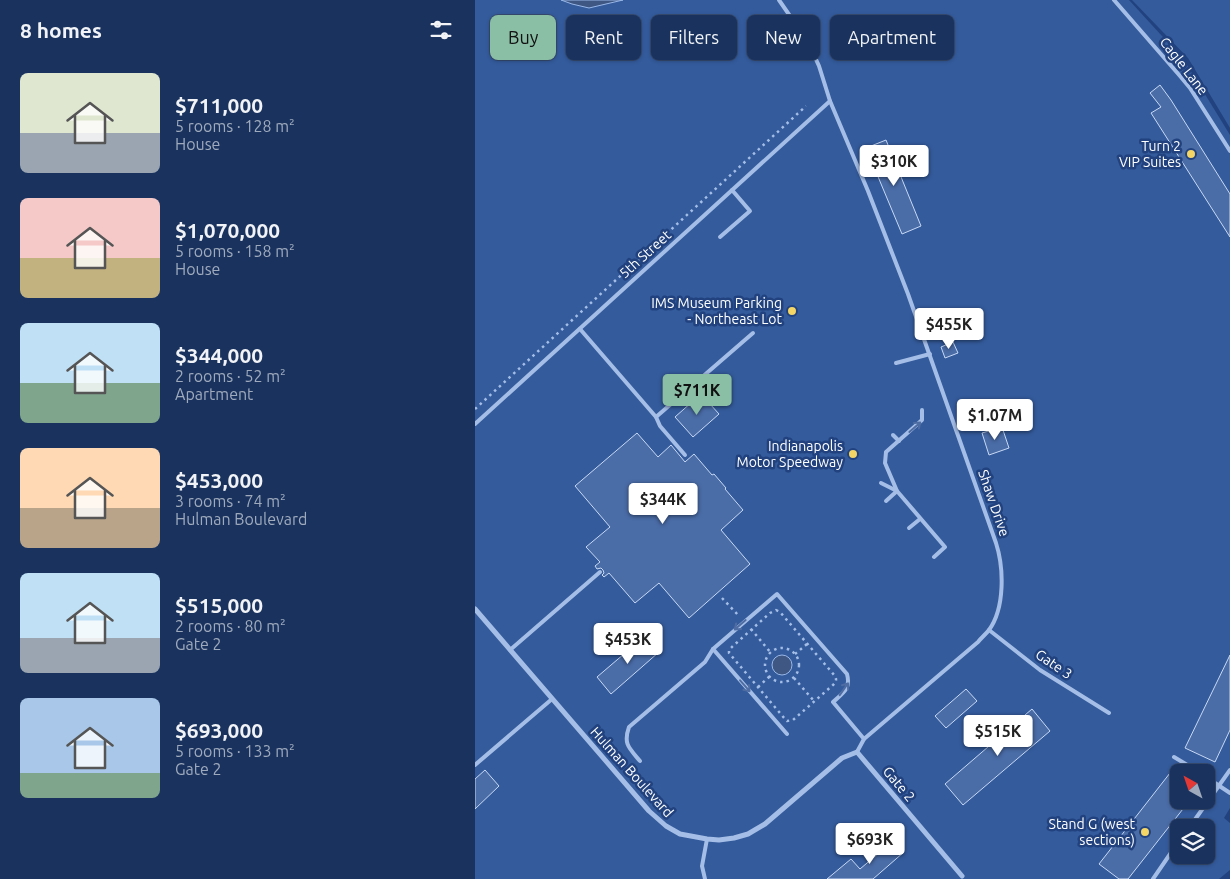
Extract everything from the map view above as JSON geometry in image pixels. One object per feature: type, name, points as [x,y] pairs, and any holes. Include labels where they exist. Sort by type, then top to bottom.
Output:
[{"type":"street","name":"Hulman Boulevard","points":[[475,609],[649,811],[666,826],[680,834],[719,840],[749,834],[780,812],[842,758],[857,752]]},
{"type":"street","name":"Gate 2","points":[[857,752],[962,876]]},
{"type":"lane","name":"Shaw Drive","points":[[779,0],[808,42],[819,66],[830,101],[908,294],[999,550],[1001,569],[1001,594],[989,630],[978,642],[864,739],[857,752]]},
{"type":"lane","name":"Cagle Lane","points":[[1114,0],[1190,88],[1230,150]]},
{"type":"lane","name":"5th Street","points":[[475,424],[830,101]]},
{"type":"lane","points":[[721,237],[750,211],[732,190]]},
{"type":"lane","points":[[580,328],[656,417],[685,455]]},
{"type":"lane","points":[[656,417],[753,333]]},
{"type":"lane","points":[[896,363],[929,354]]},
{"type":"lane","points":[[922,410],[922,420],[886,452],[885,463],[897,491],[945,547],[934,557]]},
{"type":"lane","points":[[893,435],[899,441]]},
{"type":"lane","points":[[881,483],[897,491]]},
{"type":"lane","points":[[886,501],[897,491]]},
{"type":"lane","points":[[909,528],[920,519]]},
{"type":"lane","points":[[510,650],[600,572]]},
{"type":"lane","points":[[640,761],[629,748],[625,737],[629,727],[705,662],[713,649],[777,594],[847,674],[849,682],[845,691],[833,702],[864,739]]},
{"type":"lane","name":"Gate 3","points":[[989,630],[1040,670],[1109,713]]},
{"type":"lane","points":[[713,649],[787,734]]},
{"type":"lane","points":[[475,765],[552,699]]},
{"type":"lane","points":[[1174,757],[1186,764]]},
{"type":"lane","points":[[1196,819],[1230,770]]},
{"type":"lane","points":[[1215,783],[1230,793]]},
{"type":"lane","points":[[705,879],[702,866],[707,839]]},
{"type":"lane","points":[[1153,879],[1170,855]]},
{"type":"path","points":[[475,409],[806,106]]},
{"type":"path","points":[[770,613],[776,610],[779,612]]},
{"type":"path","points":[[795,654],[807,644]]},
{"type":"path","points":[[730,655],[729,650],[733,646]]},
{"type":"path","points":[[781,648],[795,654],[799,664],[797,674],[793,678],[784,682],[774,680],[770,676],[766,667],[771,653],[781,648]]},
{"type":"path","points":[[757,687],[770,676]]},
{"type":"path","points":[[785,719],[787,721],[793,720],[815,702],[833,686],[836,681],[835,676]]},
{"type":"path","points":[[793,678],[815,702]]},
{"type":"shaded area","name":"Indianapolis Motor Speedway","points":[[475,0],[1129,0],[1184,60],[1230,135],[1230,808],[1224,818],[1230,823],[1230,870],[1219,879],[475,879]]},
{"type":"shaded area","points":[[561,0],[623,0],[589,8]]},
{"type":"shaded area","points":[[1132,0],[1230,0],[1230,128],[1188,58]]},
{"type":"shaded area","points":[[782,655],[789,658],[792,665],[789,672],[782,675],[775,672],[772,665],[775,658]]},
{"type":"building","name":"Turn 2 VIP Suites","points":[[1160,85],[1230,194],[1230,237],[1151,113],[1161,107],[1150,93]]},
{"type":"building","points":[[886,140],[921,226],[902,234],[866,148]]},
{"type":"building","points":[[953,342],[958,353],[945,358],[941,347]]},
{"type":"building","points":[[701,394],[719,414],[693,437],[675,417]]},
{"type":"building","points":[[1002,427],[1009,448],[989,455],[982,433]]},
{"type":"building","points":[[637,433],[658,457],[671,445],[685,462],[694,454],[712,475],[714,474],[743,510],[721,530],[750,564],[689,618],[659,583],[635,603],[609,573],[604,577],[602,575],[604,573],[603,570],[601,568],[597,569],[595,566],[600,562],[586,547],[610,527],[575,486]]},
{"type":"building","points":[[645,636],[659,652],[611,694],[597,677]]},
{"type":"building","points":[[1230,655],[1230,730],[1215,762],[1185,748]]},
{"type":"building","points":[[966,689],[977,701],[946,728],[935,716]]},
{"type":"building","points":[[1032,709],[1050,731],[963,805],[945,784]]},
{"type":"building","points":[[485,770],[499,786],[475,809],[475,779]]},
{"type":"building","name":"Stand G (west sections)","points":[[1170,773],[1170,809],[1183,809],[1175,819],[1170,819],[1170,825],[1128,879],[1119,879],[1099,864]]},
{"type":"building","points":[[894,840],[904,852],[873,879],[827,879],[851,859],[860,869]]},
{"type":"place","name":"Turn 2 VIP Suites","points":[[1191,154]]},
{"type":"place","name":"IMS Museum Parking - Northeast Lot","points":[[792,311]]},
{"type":"place","name":"Indianapolis Motor Speedway","points":[[853,454]]},
{"type":"place","name":"Stand G (west sections)","points":[[1145,832]]}]
